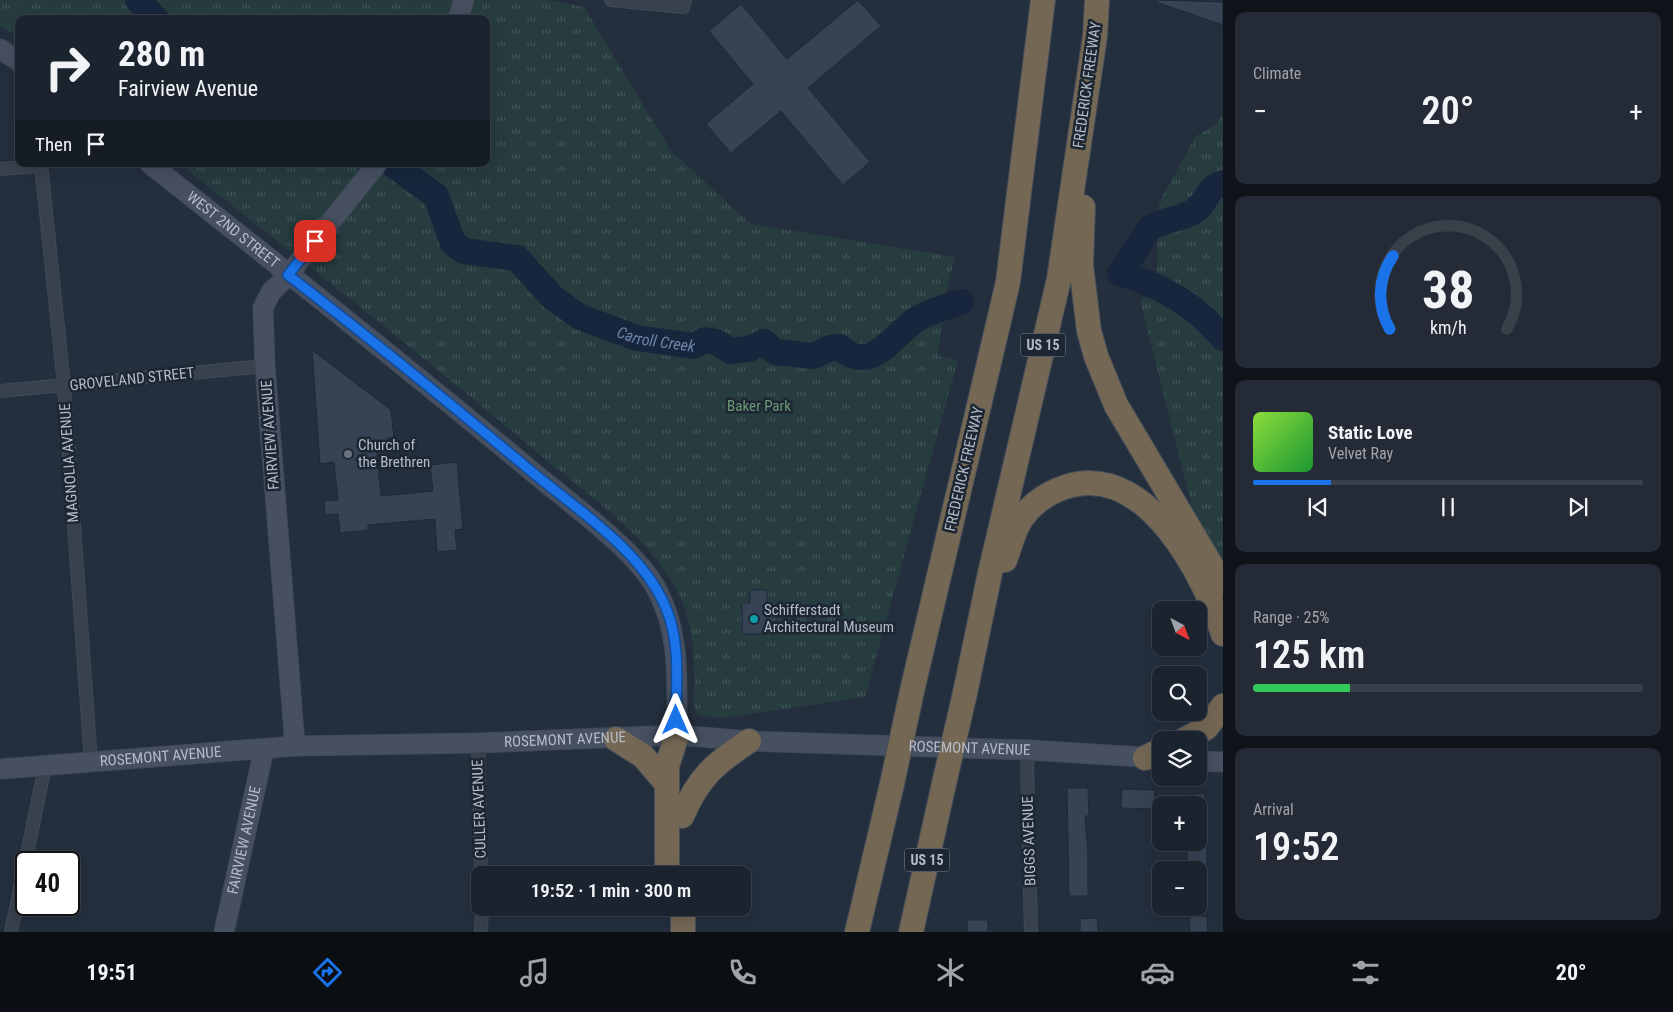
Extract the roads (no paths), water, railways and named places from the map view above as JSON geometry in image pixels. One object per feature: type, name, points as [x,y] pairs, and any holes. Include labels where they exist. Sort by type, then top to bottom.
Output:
[{"type":"highway","name":"FREDERICK FREEWAY","points":[[857,932],[1008,282],[1043,0]]},
{"type":"highway","name":"FREDERICK FREEWAY","points":[[911,932],[973,651],[1059,280],[1095,36],[1097,0]]},
{"type":"highway","points":[[1095,36],[1094,114],[1082,211],[1081,256],[1089,331],[1096,356],[1116,405],[1223,585]]},
{"type":"highway","points":[[973,651],[1002,565],[1022,518],[1040,499],[1062,487],[1086,482],[1126,491],[1151,512],[1178,542],[1204,583],[1223,634]]},
{"type":"highway","points":[[1200,731],[1206,728],[1223,706]]},
{"type":"highway","points":[[667,866],[667,766],[677,735]]},
{"type":"highway","points":[[677,735],[683,866]]},
{"type":"highway","points":[[616,739],[643,756],[667,784]]},
{"type":"highway","points":[[682,816],[694,790],[710,769],[749,741]]},
{"type":"highway","points":[[851,932],[863,902]]},
{"type":"highway","points":[[666,916],[666,932]]},
{"type":"highway","points":[[683,916],[683,932]]},
{"type":"street","points":[[459,15],[464,0]]},
{"type":"street","points":[[611,0],[683,7],[685,0]]},
{"type":"street","points":[[0,49],[15,58]]},
{"type":"street","points":[[0,169],[20,167]]},
{"type":"street","name":"MAGNOLIA AVENUE","points":[[41,167],[64,386],[90,762]]},
{"type":"street","name":"WEST 2ND STREET","points":[[154,167],[483,430],[608,535],[639,565],[655,586],[666,607],[675,638],[677,735]]},
{"type":"street","name":"FAIRVIEW AVENUE","points":[[295,746],[265,366],[263,308],[271,292],[288,275],[372,169]]},
{"type":"street","name":"GROVELAND STREET","points":[[0,391],[265,366]]},
{"type":"street","name":"ROSEMONT AVENUE","points":[[0,769],[295,746],[478,743],[616,739],[677,735],[749,741],[1152,756]]},
{"type":"street","name":"CULLER AVENUE","points":[[478,743],[481,866]]},
{"type":"street","name":"FAIRVIEW AVENUE","points":[[224,932],[264,749]]},
{"type":"street","name":"BIGGS AVENUE","points":[[1029,750],[1027,766],[1031,932]]},
{"type":"street","points":[[1207,761],[1223,762]]},
{"type":"street","points":[[11,932],[45,766]]},
{"type":"street","points":[[481,932],[482,916]]},
{"type":"waterway","name":"Carroll Creek","points":[[138,0],[152,15]]},
{"type":"waterway","name":"Carroll Creek","points":[[396,167],[436,196],[453,243],[464,251],[517,258],[552,297],[580,317],[637,338],[694,346],[705,340],[716,342],[731,351],[749,349],[764,342],[775,352],[814,356],[830,348],[839,347],[851,355],[861,357],[881,350],[917,319],[933,311],[961,302]]},
{"type":"waterway","points":[[1223,183],[1213,188],[1201,205],[1192,213],[1162,222],[1151,228],[1120,273],[1163,290],[1189,306],[1201,315],[1223,338]]},
{"type":"place","name":"Church of the Brethren","points":[[348,454]]},
{"type":"place","name":"Schifferstadt Architectural Museum","points":[[754,619]]},
{"type":"park label","name":"Baker Park","points":[[759,406]]}]
